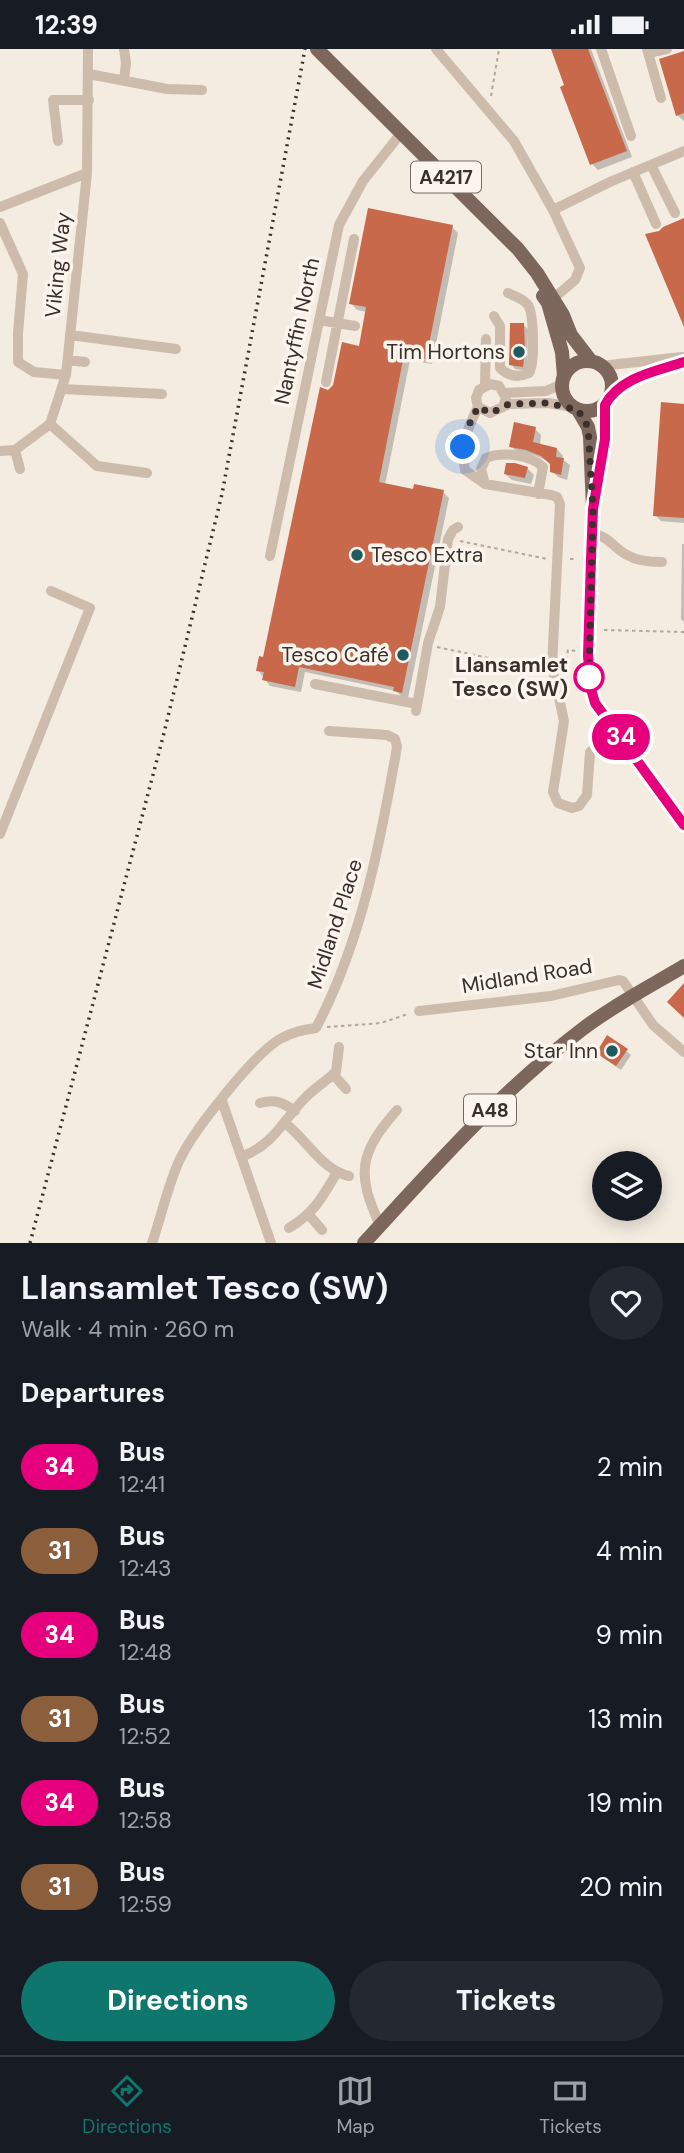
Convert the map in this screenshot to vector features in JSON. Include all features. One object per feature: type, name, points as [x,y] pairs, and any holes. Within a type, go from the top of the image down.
[{"type":"main road","name":"A4217","points":[[317,49],[490,221],[550,301],[571,335],[596,364]]},
{"type":"main road","name":"A4217","points":[[550,301],[562,352],[563,380]]},
{"type":"main road","points":[[593,509],[605,439],[607,402],[611,393],[610,377],[596,364],[572,366],[563,380],[564,397],[588,427],[590,437],[593,509],[588,656],[591,689],[595,703],[684,825]]},
{"type":"main road","points":[[575,408],[592,411],[607,402]]},
{"type":"main road","name":"A48","points":[[364,1243],[509,1091],[582,1029],[684,966]]},
{"type":"street","name":"Viking Way","points":[[50,424],[66,375],[88,173],[88,49]]},
{"type":"street","points":[[124,49],[124,80]]},
{"type":"street","points":[[436,49],[514,141],[553,210],[580,268],[575,280],[550,301]]},
{"type":"street","points":[[601,49],[631,136]]},
{"type":"street","points":[[661,99],[648,51],[667,49]]},
{"type":"street","points":[[89,74],[167,89],[202,90]]},
{"type":"street","points":[[58,141],[53,100],[89,100]]},
{"type":"street","name":"Nantyffin North","points":[[270,556],[339,225],[363,181],[402,132]]},
{"type":"street","points":[[553,210],[684,151]]},
{"type":"street","points":[[651,165],[674,213]]},
{"type":"street","points":[[634,172],[656,224]]},
{"type":"street","points":[[0,207],[88,173]]},
{"type":"street","points":[[0,223],[23,274],[18,362],[34,372],[66,375]]},
{"type":"street","points":[[326,382],[354,239]]},
{"type":"street","points":[[494,316],[500,326],[500,368],[510,375],[523,376],[529,373],[533,364],[532,316],[526,302],[509,293]]},
{"type":"street","points":[[319,320],[355,326]]},
{"type":"street","points":[[70,335],[176,349]]},
{"type":"street","points":[[486,339],[485,385],[477,394],[478,407],[469,425],[462,457],[465,470],[485,484],[557,497],[560,504],[552,666],[564,721],[553,792],[558,803],[572,808],[584,801],[587,795],[590,752],[618,731]]},
{"type":"street","points":[[596,364],[684,359]]},
{"type":"street","points":[[607,402],[625,384],[684,359]]},
{"type":"street","points":[[68,360],[85,362]]},
{"type":"street","points":[[485,385],[495,384],[505,393],[546,391],[563,380]]},
{"type":"street","points":[[62,389],[162,394]]},
{"type":"street","points":[[503,407],[505,393]]},
{"type":"street","points":[[478,407],[491,413],[509,404],[548,403],[575,408]]},
{"type":"street","points":[[0,451],[15,450],[50,424],[97,466],[147,473]]},
{"type":"street","points":[[15,450],[20,469]]},
{"type":"street","points":[[485,484],[481,469],[486,458],[496,454],[536,459],[543,467],[538,494]]},
{"type":"street","points":[[315,684],[416,708],[428,643],[440,607],[449,539],[453,530],[458,527]]},
{"type":"street","points":[[592,533],[606,536],[628,556],[642,561],[662,562]]},
{"type":"street","points":[[0,834],[90,608],[51,591]]},
{"type":"street","name":"Midland Place","points":[[316,1028],[354,943],[379,849],[397,747],[395,739],[387,736],[330,731]]},
{"type":"street","name":"Midland Road","points":[[419,1011],[551,996],[619,980],[624,981],[634,996]]},
{"type":"street","points":[[634,996],[653,1025],[684,1052]]},
{"type":"street","points":[[156,1242],[180,1159],[194,1134],[260,1054],[279,1039],[296,1031],[316,1028]]},
{"type":"street","points":[[241,1157],[263,1146],[305,1098],[333,1074],[339,1062],[339,1047]]},
{"type":"street","points":[[333,1074],[346,1089]]},
{"type":"street","points":[[222,1101],[271,1243]]},
{"type":"street","points":[[260,1103],[281,1101],[295,1111]]},
{"type":"street","points":[[380,1226],[366,1185],[364,1161],[378,1131],[397,1110]]},
{"type":"street","points":[[285,1123],[336,1174],[349,1177]]},
{"type":"street","points":[[289,1228],[309,1215],[336,1174]]},
{"type":"street","points":[[309,1215],[322,1230]]},
{"type":"path","points":[[484,107],[493,94],[499,49]]},
{"type":"path","points":[[449,539],[559,559]]},
{"type":"path","points":[[604,630],[684,632]]},
{"type":"path","points":[[428,643],[544,669],[566,664],[568,650],[578,652]]},
{"type":"path","points":[[316,1028],[381,1023],[419,1011]]},
{"type":"building","points":[[551,49],[588,49],[627,151],[590,165],[560,87],[564,85]]},
{"type":"building","points":[[684,51],[684,113],[676,116],[659,59]]},
{"type":"building","points":[[368,208],[453,225],[426,359],[404,355],[379,482],[413,489],[414,484],[444,490],[402,693],[393,691],[394,687],[299,667],[295,687],[262,680],[264,672],[256,671],[259,656],[263,657],[320,387],[328,390],[333,385],[342,342],[359,346],[366,307],[349,304]]},
{"type":"building","points":[[684,218],[684,327],[645,234],[659,231]]},
{"type":"building","points":[[510,323],[524,323],[523,367],[509,365]]},
{"type":"building","points":[[661,402],[684,404],[684,518],[653,516]]},
{"type":"building","points":[[514,422],[536,427],[533,442],[557,448],[556,457],[564,458],[561,475],[550,472],[550,464],[541,456],[509,447]]},
{"type":"building","points":[[506,463],[528,467],[525,478],[504,474]]},
{"type":"building","points":[[684,983],[684,1018],[667,1002]]},
{"type":"building","name":"Star Inn","points":[[607,1035],[628,1049],[616,1066],[596,1053]]},
{"type":"railway","points":[[30,1243],[164,733],[222,494],[305,49]]},
{"type":"bus line","name":"34","points":[[684,362],[640,376],[625,384],[605,405],[605,439],[593,509],[588,656],[595,703],[684,825]]},
{"type":"place","name":"Tim Hortons","points":[[519,352]]},
{"type":"place","name":"Tesco Extra","points":[[357,555]]},
{"type":"place","name":"Tesco Café","points":[[403,655]]},
{"type":"place","name":"Llansamlet Tesco (SW)","points":[[589,677]]},
{"type":"place","name":"Star Inn","points":[[612,1051]]},
{"type":"route","points":[[463,447],[469,425],[478,407],[495,413],[509,404],[548,403],[572,407],[584,417],[590,437],[593,509],[589,677]]}]
